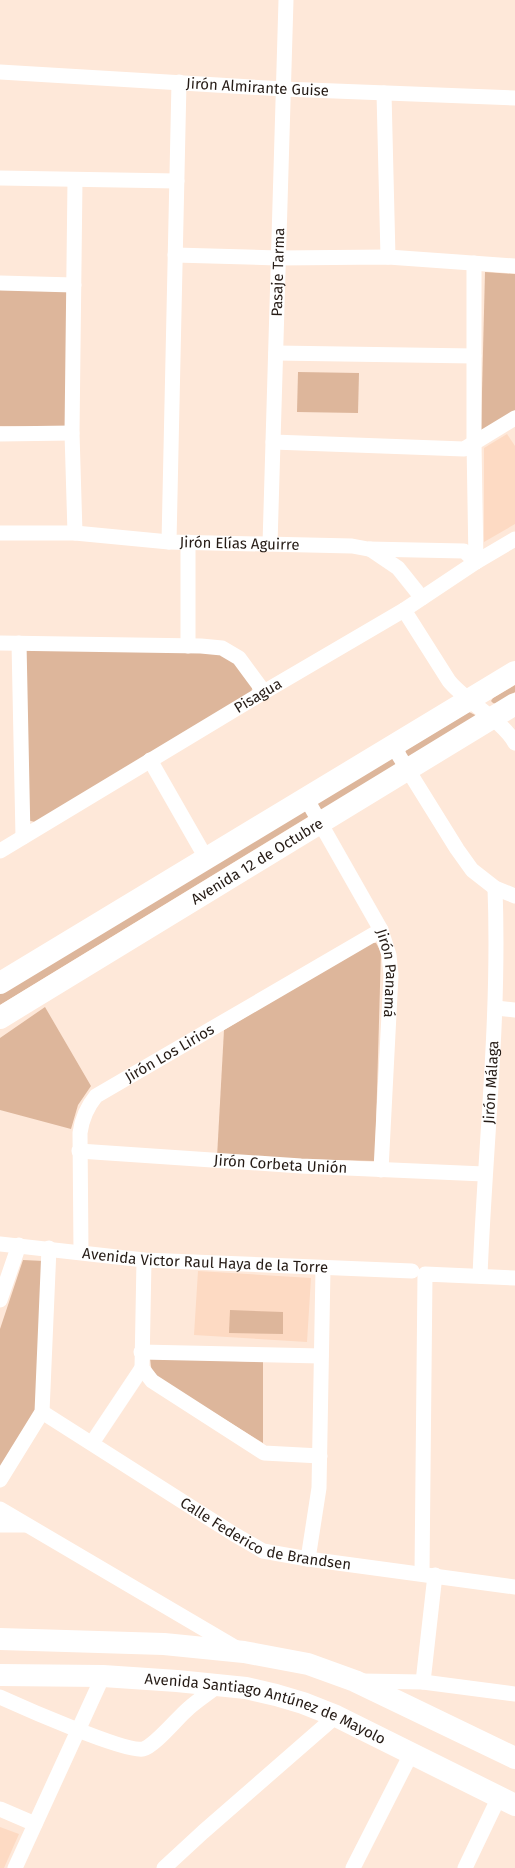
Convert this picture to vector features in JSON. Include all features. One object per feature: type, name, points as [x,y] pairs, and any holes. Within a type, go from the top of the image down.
[{"type":"main road","name":"Avenida 12 de Octubre","points":[[0,983],[515,672]]},
{"type":"main road","name":"Avenida 12 de Octubre","points":[[0,1018],[515,704]]},
{"type":"main road","points":[[0,1638],[164,1644],[244,1652],[308,1664],[355,1681],[515,1758]]},
{"type":"main road","name":"Avenida Santiago Antúnez de Mayolo","points":[[0,1675],[103,1676],[219,1685],[246,1688],[276,1695],[336,1716],[507,1801]]},
{"type":"street","name":"Pasaje Tarma","points":[[270,544],[286,0]]},
{"type":"street","name":"Jirón Almirante Guise","points":[[0,72],[283,89],[515,98]]},
{"type":"street","points":[[169,542],[179,82]]},
{"type":"street","points":[[384,93],[388,258]]},
{"type":"street","points":[[0,178],[177,181]]},
{"type":"street","points":[[75,180],[72,434],[75,533]]},
{"type":"street","points":[[175,255],[278,258],[388,258],[515,266]]},
{"type":"street","points":[[474,263],[476,562]]},
{"type":"street","points":[[0,283],[74,285]]},
{"type":"street","points":[[276,353],[474,356]]},
{"type":"street","points":[[273,442],[464,449],[515,418]]},
{"type":"street","points":[[0,434],[72,434]]},
{"type":"street","name":"Jirón Elías Aguirre","points":[[0,533],[75,533],[169,542],[352,546],[368,549],[464,551],[476,562]]},
{"type":"street","name":"Pisagua","points":[[0,851],[404,610],[476,562],[515,539]]},
{"type":"street","points":[[188,542],[188,646]]},
{"type":"street","points":[[368,549],[398,568],[422,598]]},
{"type":"street","points":[[404,610],[456,690],[491,718],[515,743]]},
{"type":"street","points":[[0,643],[222,648],[239,658],[264,692]]},
{"type":"street","points":[[19,643],[24,837]]},
{"type":"street","points":[[393,746],[472,870],[495,888],[515,896]]},
{"type":"street","points":[[150,760],[206,858]]},
{"type":"street","name":"Jirón Panamá","points":[[306,798],[381,930],[389,955],[391,975],[381,1170]]},
{"type":"street","name":"Jirón Málaga","points":[[480,1276],[484,1174],[496,1008],[497,940],[495,888]]},
{"type":"street","name":"Jirón Los Lirios","points":[[81,1252],[79,1151],[82,1120],[87,1107],[96,1096],[381,930]]},
{"type":"street","points":[[496,1008],[515,1010]]},
{"type":"street","name":"Jirón Corbeta Unión","points":[[79,1151],[300,1166],[484,1174]]},
{"type":"street","name":"Avenida Victor Raul Haya de la Torre","points":[[0,1244],[144,1260],[515,1278]]},
{"type":"street","points":[[0,1300],[18,1245]]},
{"type":"street","points":[[0,1480],[42,1412],[49,1248]]},
{"type":"street","points":[[92,1443],[142,1368],[144,1260]]},
{"type":"street","points":[[308,1559],[319,1488],[323,1269]]},
{"type":"street","points":[[419,1272],[428,1574],[423,1682]]},
{"type":"street","points":[[142,1352],[321,1356]]},
{"type":"street","points":[[142,1368],[152,1381],[264,1453],[320,1456]]},
{"type":"street","name":"Calle Federico de Brandsen","points":[[42,1412],[232,1534],[263,1551],[308,1559],[515,1587]]},
{"type":"street","points":[[0,1509],[244,1652]]},
{"type":"street","points":[[0,1525],[26,1525]]},
{"type":"street","points":[[15,1868],[103,1676]]},
{"type":"street","points":[[355,1681],[423,1682],[515,1694]]},
{"type":"street","points":[[0,1697],[79,1730],[133,1749],[144,1749],[156,1741],[187,1709],[219,1685]]},
{"type":"street","points":[[164,1868],[336,1716]]},
{"type":"street","points":[[353,1868],[411,1754]]},
{"type":"street","points":[[464,1868],[507,1801]]},
{"type":"street","points":[[0,1809],[35,1824]]},
{"type":"shaded area","points":[[485,272],[515,274],[515,410],[481,431]]},
{"type":"shaded area","points":[[0,290],[67,291],[68,427],[0,426]]},
{"type":"shaded area","points":[[298,372],[359,373],[358,413],[297,412]]},
{"type":"shaded area","points":[[507,434],[515,446],[515,524],[484,542],[484,448]]},
{"type":"shaded area","points":[[25,648],[220,653],[236,661],[253,683],[251,694],[35,822],[27,820]]},
{"type":"shaded area","points":[[515,685],[515,692],[496,704],[491,701],[493,698]]},
{"type":"shaded area","points":[[469,712],[475,715],[474,718],[408,757],[405,754],[406,750]]},
{"type":"shaded area","points":[[390,759],[395,759],[396,765],[324,810],[318,809],[318,803]]},
{"type":"shaded area","points":[[305,810],[308,812],[308,817],[0,1005],[0,993]]},
{"type":"shaded area","points":[[369,943],[376,943],[381,952],[375,1161],[217,1157],[224,1030]]},
{"type":"shaded area","points":[[45,1007],[91,1086],[78,1105],[71,1129],[0,1110],[0,1038]]},
{"type":"shaded area","points":[[23,1260],[44,1261],[36,1414],[0,1472],[0,1329]]},
{"type":"shaded area","points":[[198,1271],[311,1278],[307,1342],[194,1335]]},
{"type":"shaded area","points":[[230,1310],[283,1312],[283,1334],[229,1333]]},
{"type":"shaded area","points":[[150,1358],[263,1362],[263,1443],[152,1374]]},
{"type":"shaded area","points":[[0,1827],[19,1834],[4,1868],[0,1868]]}]
